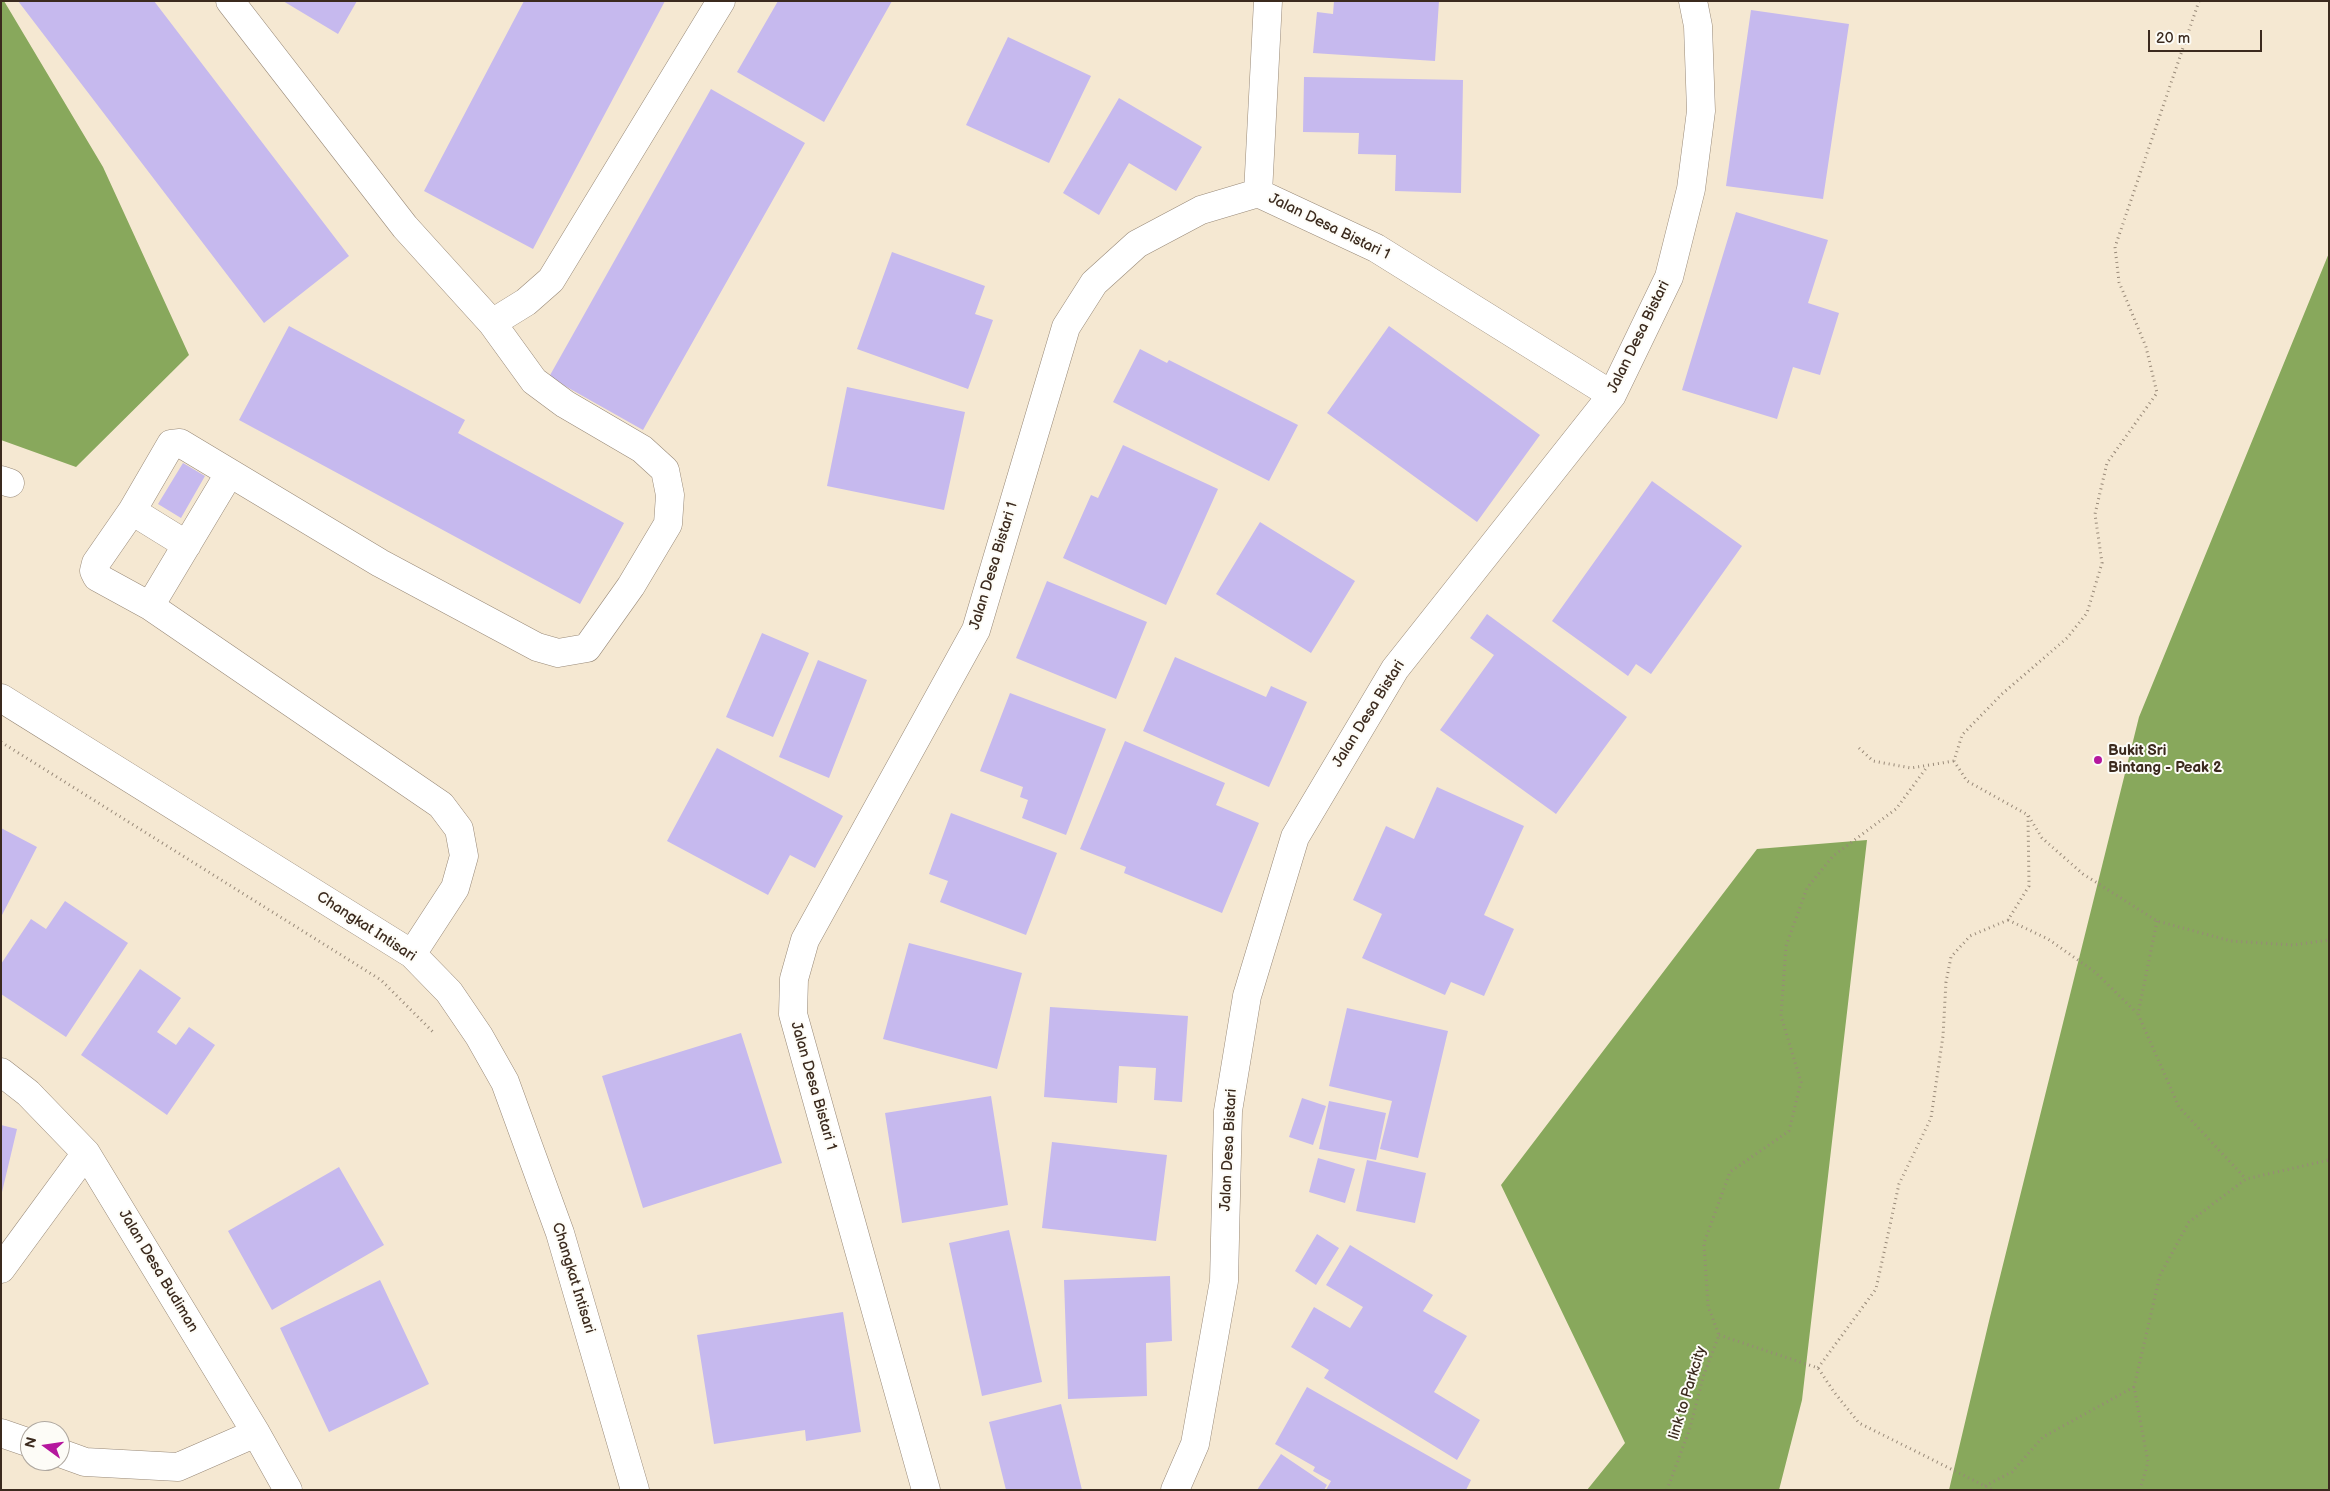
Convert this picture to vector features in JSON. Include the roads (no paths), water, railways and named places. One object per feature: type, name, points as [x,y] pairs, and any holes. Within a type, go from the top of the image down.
[{"type":"street","points":[[230,1],[405,227],[492,323],[534,381],[565,404],[642,449],[665,470],[670,494],[668,524],[631,586],[587,648],[558,653],[537,647],[380,563],[180,443],[171,444],[132,511],[96,563],[94,571],[97,577],[150,606],[441,805],[459,829],[464,856],[455,888],[412,954]]},
{"type":"street","points":[[492,323],[526,302],[551,280],[721,1]]},
{"type":"street","points":[[1258,193],[1268,1]]},
{"type":"street","name":"Jalan Desa Bistari","points":[[1175,1490],[1195,1444],[1224,1281],[1228,1111],[1247,996],[1295,837],[1395,669],[1612,395],[1669,277],[1692,189],[1701,111],[1698,26],[1693,1]]},
{"type":"street","name":"Jalan Desa Bistari 1","points":[[926,1490],[793,1014],[794,979],[805,940],[976,630],[1066,327],[1094,283],[1137,244],[1201,210],[1258,193],[1376,248],[1612,395]]},
{"type":"street","points":[[150,606],[229,474]]},
{"type":"street","points":[[132,511],[187,546]]},
{"type":"street","name":"Changkat Intisari","points":[[1,698],[412,954],[449,992],[479,1036],[505,1082],[560,1233],[636,1490]]},
{"type":"street","name":"Jalan Desa Budiman","points":[[1,1072],[28,1093],[86,1152],[256,1433],[288,1490]]},
{"type":"street","points":[[1,1269],[86,1152]]},
{"type":"street","points":[[1,1433],[20,1440]]},
{"type":"street","points":[[70,1457],[85,1462],[178,1467],[256,1433]]},
{"type":"place","name":"Bukit Sri Bintang - Peak 2","points":[[2098,760]]}]
